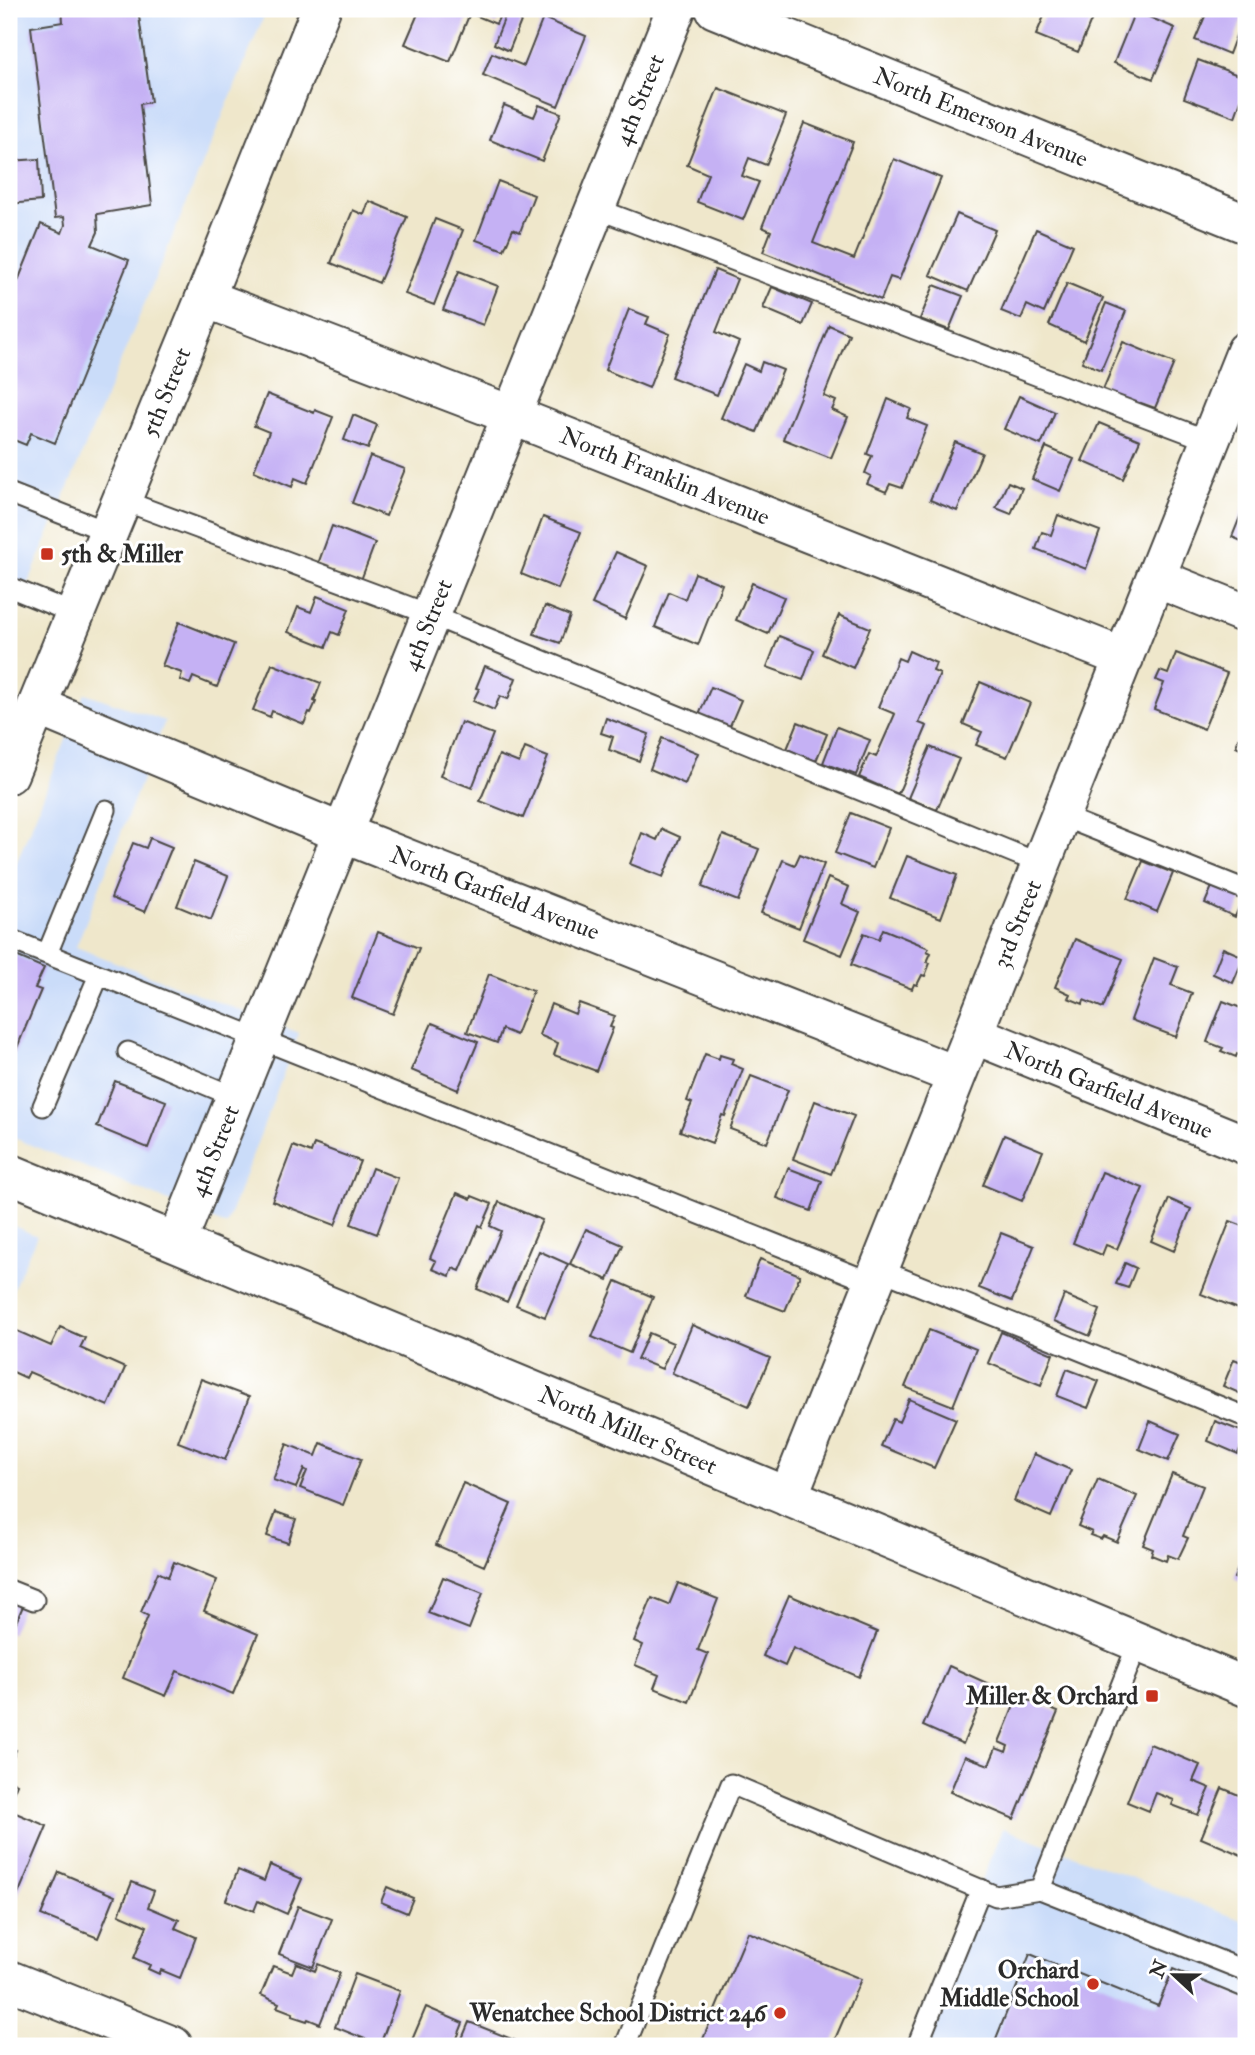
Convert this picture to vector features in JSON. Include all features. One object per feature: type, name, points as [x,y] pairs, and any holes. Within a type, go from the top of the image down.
[{"type":"street","name":"5th Street","points":[[9,774],[321,9]]},
{"type":"street","name":"4th Street","points":[[177,1242],[676,9]]},
{"type":"street","name":"North Emerson Avenue","points":[[715,9],[1246,224]]},
{"type":"street","name":"North Franklin Avenue","points":[[205,298],[511,415],[1124,658]]},
{"type":"street","name":"3rd Street","points":[[788,1497],[1246,351]]},
{"type":"street","points":[[1156,578],[1246,614]]},
{"type":"street","name":"North Garfield Avenue","points":[[37,706],[342,834],[955,1074]]},
{"type":"street","name":"North Garfield Avenue","points":[[973,1034],[1246,1145]]},
{"type":"street","name":"North Miller Street","points":[[9,1173],[1246,1687]]},
{"type":"street","points":[[9,1979],[173,2046]]},
{"type":"lane","points":[[595,208],[1210,441]]},
{"type":"lane","points":[[9,493],[115,516],[431,615],[1041,864]]},
{"type":"lane","points":[[9,587],[75,614]]},
{"type":"lane","points":[[47,954],[106,810]]},
{"type":"lane","points":[[1061,816],[1246,890]]},
{"type":"lane","points":[[9,939],[259,1039],[1246,1417]]},
{"type":"lane","points":[[43,1106],[99,975]]},
{"type":"lane","points":[[128,1052],[235,1097]]},
{"type":"lane","points":[[9,1590],[34,1600]]},
{"type":"lane","points":[[1040,1889],[1138,1643]]},
{"type":"lane","points":[[625,2046],[731,1784],[996,1896],[1040,1889],[1246,1971]]},
{"type":"lane","points":[[917,2046],[981,1889]]},
{"type":"shaded area","points":[[9,9],[267,9],[9,630]]},
{"type":"shaded area","points":[[85,693],[165,721],[76,947],[299,1033],[226,1225],[9,1136],[9,881]]},
{"type":"shaded area","points":[[9,1224],[37,1236],[9,1298]]},
{"type":"shaded area","name":"Orchard Middle School","points":[[1003,1828],[1246,1922],[1246,2046],[915,2046]]},
{"type":"building","points":[[62,9],[138,9],[151,102],[140,104],[152,205],[97,214],[98,232],[92,245],[129,260],[55,443],[31,433],[26,445],[9,438],[9,303],[41,224],[62,233],[65,225],[64,217],[55,218],[31,27],[63,22]]},
{"type":"building","points":[[420,9],[503,9],[496,24],[470,13],[450,62],[405,44]]},
{"type":"building","points":[[508,9],[526,9],[509,51],[494,44]]},
{"type":"building","points":[[1047,9],[1096,9],[1078,52],[1036,35]]},
{"type":"building","points":[[1208,9],[1246,9],[1229,54],[1195,40]]},
{"type":"building","points":[[1135,11],[1175,28],[1153,79],[1114,63]]},
{"type":"building","points":[[543,18],[586,36],[558,106],[483,75],[492,53],[524,66]]},
{"type":"building","points":[[1198,60],[1246,78],[1246,86],[1235,117],[1184,98]]},
{"type":"building","points":[[718,88],[786,115],[766,165],[749,158],[742,176],[759,182],[743,220],[697,202],[708,174],[687,165]]},
{"type":"building","points":[[504,105],[534,117],[539,105],[561,113],[542,161],[490,140]]},
{"type":"building","points":[[804,123],[853,142],[813,243],[854,259],[894,159],[941,178],[899,280],[890,277],[881,300],[763,252],[771,231],[762,227]]},
{"type":"building","points":[[39,159],[41,201],[9,204],[9,161]]},
{"type":"building","points":[[498,181],[534,195],[520,232],[513,229],[504,250],[476,240]]},
{"type":"building","points":[[369,201],[407,217],[379,283],[331,263],[353,210],[364,215]]},
{"type":"building","points":[[957,214],[995,230],[968,291],[930,275]]},
{"type":"building","points":[[435,219],[463,230],[434,305],[405,294]]},
{"type":"building","points":[[1036,229],[1073,245],[1044,313],[1027,305],[1021,319],[1001,311]]},
{"type":"building","points":[[715,270],[737,279],[716,332],[739,342],[717,395],[671,377]]},
{"type":"building","points":[[459,271],[498,286],[483,325],[443,310]]},
{"type":"building","points":[[1067,283],[1103,298],[1084,341],[1049,325]]},
{"type":"building","points":[[934,285],[963,296],[949,330],[920,319]]},
{"type":"building","points":[[772,287],[812,304],[803,325],[763,308]]},
{"type":"building","points":[[1106,303],[1126,311],[1101,370],[1082,362]]},
{"type":"building","points":[[629,309],[649,317],[646,324],[670,334],[649,388],[605,370]]},
{"type":"building","points":[[829,325],[849,334],[824,396],[836,401],[832,410],[848,417],[831,458],[783,439]]},
{"type":"building","points":[[1123,342],[1174,363],[1155,408],[1141,403],[1139,407],[1102,392]]},
{"type":"building","points":[[762,362],[783,370],[757,432],[721,418],[744,364],[759,371]]},
{"type":"building","points":[[267,394],[314,413],[315,410],[333,417],[307,483],[295,478],[292,487],[254,471],[269,432],[254,426]]},
{"type":"building","points":[[1019,396],[1055,412],[1041,445],[1004,429]]},
{"type":"building","points":[[888,399],[911,409],[907,418],[927,426],[902,488],[890,484],[886,492],[867,484],[871,476],[865,473],[872,456],[867,454]]},
{"type":"building","points":[[353,415],[377,425],[368,449],[344,440]]},
{"type":"building","points":[[1099,423],[1140,440],[1123,479],[1082,461]]},
{"type":"building","points":[[955,442],[982,453],[957,511],[930,500]]},
{"type":"building","points":[[1046,447],[1074,459],[1060,491],[1032,479]]},
{"type":"building","points":[[370,456],[405,469],[386,516],[352,503]]},
{"type":"building","points":[[1008,482],[1022,488],[1011,514],[996,508]]},
{"type":"building","points":[[1246,502],[1246,543],[1232,537]]},
{"type":"building","points":[[1058,515],[1100,531],[1086,569],[1036,549],[1042,532],[1051,535]]},
{"type":"building","points":[[543,517],[581,532],[558,589],[521,574]]},
{"type":"building","points":[[332,526],[375,543],[361,580],[318,564]]},
{"type":"building","points":[[616,552],[648,566],[625,619],[592,604]]},
{"type":"building","points":[[695,573],[722,584],[698,645],[655,627],[669,592],[685,599]]},
{"type":"building","points":[[752,583],[784,597],[768,634],[736,620]]},
{"type":"building","points":[[317,596],[349,609],[339,635],[332,632],[326,647],[288,632],[298,607],[311,612]]},
{"type":"building","points":[[545,606],[570,616],[560,643],[534,634]]},
{"type":"building","points":[[839,615],[870,628],[853,668],[822,654]]},
{"type":"building","points":[[179,622],[234,644],[217,687],[193,677],[190,684],[180,680],[182,673],[162,666]]},
{"type":"building","points":[[779,636],[814,650],[803,680],[767,667]]},
{"type":"building","points":[[909,651],[936,663],[933,671],[940,674],[919,723],[927,726],[898,794],[859,777],[869,754],[876,757],[895,714],[878,707],[898,658],[905,661]]},
{"type":"building","points":[[1176,653],[1227,673],[1204,729],[1154,709],[1164,683],[1156,680],[1160,671],[1168,674]]},
{"type":"building","points":[[272,664],[321,683],[314,701],[316,702],[304,724],[272,711],[270,717],[253,710]]},
{"type":"building","points":[[485,666],[516,678],[508,699],[500,696],[494,710],[473,701]]},
{"type":"building","points":[[980,682],[1030,703],[1007,757],[976,745],[982,732],[963,724]]},
{"type":"building","points":[[711,687],[741,700],[729,728],[699,715]]},
{"type":"building","points":[[606,718],[649,734],[639,761],[609,750],[613,737],[601,733]]},
{"type":"building","points":[[1246,719],[1246,751],[1236,746]]},
{"type":"building","points":[[461,722],[493,734],[472,788],[440,776]]},
{"type":"building","points":[[798,722],[827,734],[816,761],[787,749]]},
{"type":"building","points":[[837,727],[870,740],[856,775],[823,763]]},
{"type":"building","points":[[662,738],[698,753],[685,784],[650,769]]},
{"type":"building","points":[[930,747],[959,759],[937,810],[908,798]]},
{"type":"building","points":[[525,748],[548,757],[523,818],[480,801],[499,755],[519,763]]},
{"type":"building","points":[[851,813],[889,828],[873,868],[835,853]]},
{"type":"building","points":[[662,829],[680,837],[663,877],[630,864],[642,833],[657,840]]},
{"type":"building","points":[[723,835],[759,849],[738,901],[702,887]]},
{"type":"building","points":[[150,838],[172,847],[145,912],[111,898],[133,843],[146,848]]},
{"type":"building","points":[[800,854],[824,864],[799,928],[761,913],[783,860],[795,865]]},
{"type":"building","points":[[907,856],[957,875],[941,918],[890,898]]},
{"type":"building","points":[[1143,861],[1173,873],[1157,912],[1127,899]]},
{"type":"building","points":[[194,862],[228,876],[211,920],[177,906]]},
{"type":"building","points":[[828,878],[849,887],[842,904],[860,912],[842,955],[803,939]]},
{"type":"building","points":[[1214,882],[1244,895],[1235,917],[1205,903]]},
{"type":"building","points":[[883,929],[929,948],[927,951],[931,953],[927,962],[930,963],[925,976],[922,975],[912,989],[851,965],[864,933],[879,939]]},
{"type":"building","points":[[378,932],[419,948],[393,1014],[352,998]]},
{"type":"building","points":[[1075,939],[1123,959],[1103,1008],[1084,1000],[1083,1004],[1068,998],[1070,994],[1055,987]]},
{"type":"building","points":[[1223,948],[1244,957],[1233,983],[1213,974]]},
{"type":"building","points":[[9,953],[44,968],[35,988],[41,990],[9,1067]]},
{"type":"building","points":[[1154,958],[1178,967],[1171,985],[1192,993],[1176,1037],[1131,1020]]},
{"type":"building","points":[[489,974],[533,991],[516,1035],[502,1029],[497,1043],[467,1032]]},
{"type":"building","points":[[1223,1001],[1246,1010],[1246,1058],[1221,1051],[1223,1048],[1207,1042]]},
{"type":"building","points":[[579,1003],[615,1016],[596,1071],[554,1055],[558,1043],[539,1035],[551,1004],[575,1014]]},
{"type":"building","points":[[432,1023],[478,1042],[458,1090],[411,1070]]},
{"type":"building","points":[[705,1054],[719,1059],[720,1055],[733,1059],[731,1064],[743,1069],[712,1143],[680,1131],[692,1103],[687,1101]]},
{"type":"building","points":[[751,1076],[788,1090],[767,1143],[730,1129]]},
{"type":"building","points":[[115,1081],[166,1101],[148,1148],[97,1127]]},
{"type":"building","points":[[815,1101],[854,1116],[831,1174],[793,1159]]},
{"type":"building","points":[[1004,1135],[1043,1151],[1022,1201],[983,1185]]},
{"type":"building","points":[[314,1144],[360,1161],[335,1225],[272,1201],[293,1146],[311,1153]]},
{"type":"building","points":[[372,1168],[398,1178],[377,1234],[351,1224]]},
{"type":"building","points":[[788,1168],[822,1181],[811,1211],[777,1198]]},
{"type":"building","points":[[1102,1172],[1143,1188],[1117,1249],[1106,1245],[1102,1255],[1073,1243]]},
{"type":"building","points":[[457,1193],[492,1204],[482,1227],[479,1225],[460,1271],[453,1268],[450,1276],[432,1269],[436,1261],[430,1258]]},
{"type":"building","points":[[1169,1199],[1191,1209],[1174,1251],[1151,1241]]},
{"type":"building","points":[[499,1202],[542,1220],[507,1302],[477,1289],[501,1231],[490,1226]]},
{"type":"building","points":[[1230,1221],[1246,1227],[1246,1312],[1201,1294]]},
{"type":"building","points":[[586,1229],[623,1245],[608,1280],[570,1264]]},
{"type":"building","points":[[1001,1233],[1034,1246],[1012,1301],[979,1288]]},
{"type":"building","points":[[539,1251],[568,1264],[545,1317],[516,1305]]},
{"type":"building","points":[[760,1259],[800,1275],[785,1311],[746,1296]]},
{"type":"building","points":[[1125,1263],[1136,1268],[1128,1288],[1116,1284]]},
{"type":"building","points":[[616,1281],[653,1297],[630,1353],[592,1337]]},
{"type":"building","points":[[1064,1295],[1100,1310],[1090,1336],[1054,1321]]},
{"type":"building","points":[[692,1325],[770,1358],[749,1406],[672,1373]]},
{"type":"building","points":[[60,1327],[85,1338],[80,1348],[125,1368],[108,1406],[29,1372],[26,1378],[9,1370],[9,1343],[15,1330],[51,1346]]},
{"type":"building","points":[[929,1330],[976,1349],[953,1406],[905,1387]]},
{"type":"building","points":[[1001,1332],[1053,1354],[1041,1385],[988,1363]]},
{"type":"building","points":[[649,1333],[673,1343],[662,1369],[637,1359]]},
{"type":"building","points":[[1234,1359],[1246,1364],[1246,1396],[1223,1386]]},
{"type":"building","points":[[1067,1369],[1099,1381],[1088,1408],[1057,1396]]},
{"type":"building","points":[[201,1379],[249,1397],[225,1460],[178,1442]]},
{"type":"building","points":[[909,1399],[956,1419],[934,1468],[881,1446],[893,1419],[899,1422]]},
{"type":"building","points":[[1150,1421],[1180,1434],[1168,1461],[1139,1449]]},
{"type":"building","points":[[1215,1421],[1246,1433],[1238,1454],[1208,1441]]},
{"type":"building","points":[[321,1443],[361,1459],[343,1505],[300,1488],[307,1471],[304,1469],[296,1488],[273,1480],[287,1444],[316,1456]]},
{"type":"building","points":[[1034,1454],[1071,1470],[1051,1517],[1014,1501]]},
{"type":"building","points":[[1172,1474],[1203,1486],[1183,1536],[1188,1538],[1178,1559],[1168,1555],[1166,1561],[1151,1555],[1153,1549],[1143,1545]]},
{"type":"building","points":[[1098,1479],[1137,1496],[1117,1542],[1103,1536],[1101,1539],[1090,1535],[1092,1532],[1078,1526]]},
{"type":"building","points":[[463,1483],[511,1504],[484,1566],[436,1545]]},
{"type":"building","points":[[276,1512],[296,1519],[288,1543],[267,1536]]},
{"type":"building","points":[[1246,1548],[1246,1583],[1234,1578]]},
{"type":"building","points":[[174,1562],[217,1580],[204,1611],[258,1634],[233,1694],[177,1671],[166,1696],[123,1678],[148,1616],[141,1612],[158,1572],[168,1577]]},
{"type":"building","points":[[443,1577],[483,1593],[469,1629],[428,1613]]},
{"type":"building","points":[[678,1583],[718,1599],[698,1650],[708,1654],[689,1702],[654,1688],[659,1675],[635,1665],[643,1645],[634,1641],[652,1598],[669,1605]]},
{"type":"building","points":[[789,1595],[877,1632],[859,1677],[793,1648],[785,1666],[763,1656]]},
{"type":"building","points":[[9,1600],[23,1606],[11,1634],[9,1633]]},
{"type":"building","points":[[949,1666],[989,1684],[963,1744],[923,1726]]},
{"type":"building","points":[[1018,1696],[1058,1712],[1014,1819],[950,1792],[965,1756],[989,1765],[996,1748],[1006,1752],[1008,1746],[999,1742]]},
{"type":"building","points":[[1150,1744],[1200,1765],[1193,1781],[1210,1788],[1198,1815],[1172,1805],[1174,1800],[1156,1793],[1149,1811],[1127,1802]]},
{"type":"building","points":[[9,1747],[16,1750],[9,1768]]},
{"type":"building","points":[[9,1780],[17,1784],[9,1803]]},
{"type":"building","points":[[1222,1788],[1246,1798],[1246,1857],[1201,1838]]},
{"type":"building","points":[[11,1811],[47,1826],[14,1904],[9,1902]]},
{"type":"building","points":[[270,1865],[302,1879],[287,1914],[258,1901],[254,1911],[226,1900],[238,1870],[264,1881]]},
{"type":"building","points":[[59,1872],[115,1896],[98,1938],[41,1915]]},
{"type":"building","points":[[132,1882],[154,1891],[148,1907],[179,1920],[175,1928],[196,1937],[180,1978],[161,1970],[159,1974],[148,1969],[150,1965],[134,1958],[147,1926],[119,1914]]},
{"type":"building","points":[[387,1887],[413,1898],[407,1913],[381,1902]]},
{"type":"building","points":[[298,1906],[332,1919],[313,1967],[279,1954]]},
{"type":"building","name":"Wenatchee School District 246","points":[[748,1932],[861,1979],[832,2046],[700,2046]]},
{"type":"building","points":[[1030,1954],[1158,2006],[1173,1969],[1246,1999],[1246,2046],[993,2046]]},
{"type":"building","points":[[296,1963],[315,1971],[318,1964],[340,1973],[320,2024],[292,2016],[293,2013],[277,2007],[279,2003],[261,1995],[273,1966],[292,1973]]},
{"type":"building","points":[[355,1974],[400,1991],[380,2045],[335,2027]]},
{"type":"building","points":[[426,2007],[463,2023],[454,2046],[426,2046],[412,2040]]},
{"type":"building","points":[[469,2022],[529,2046],[459,2046]]},
{"type":"place","name":"5th & Miller","points":[[47,554]]},
{"type":"place","name":"Miller & Orchard","points":[[1152,1696]]},
{"type":"place","name":"Orchard Middle School","points":[[1093,1984]]},
{"type":"place","name":"Wenatchee School District 246","points":[[780,2013]]}]
